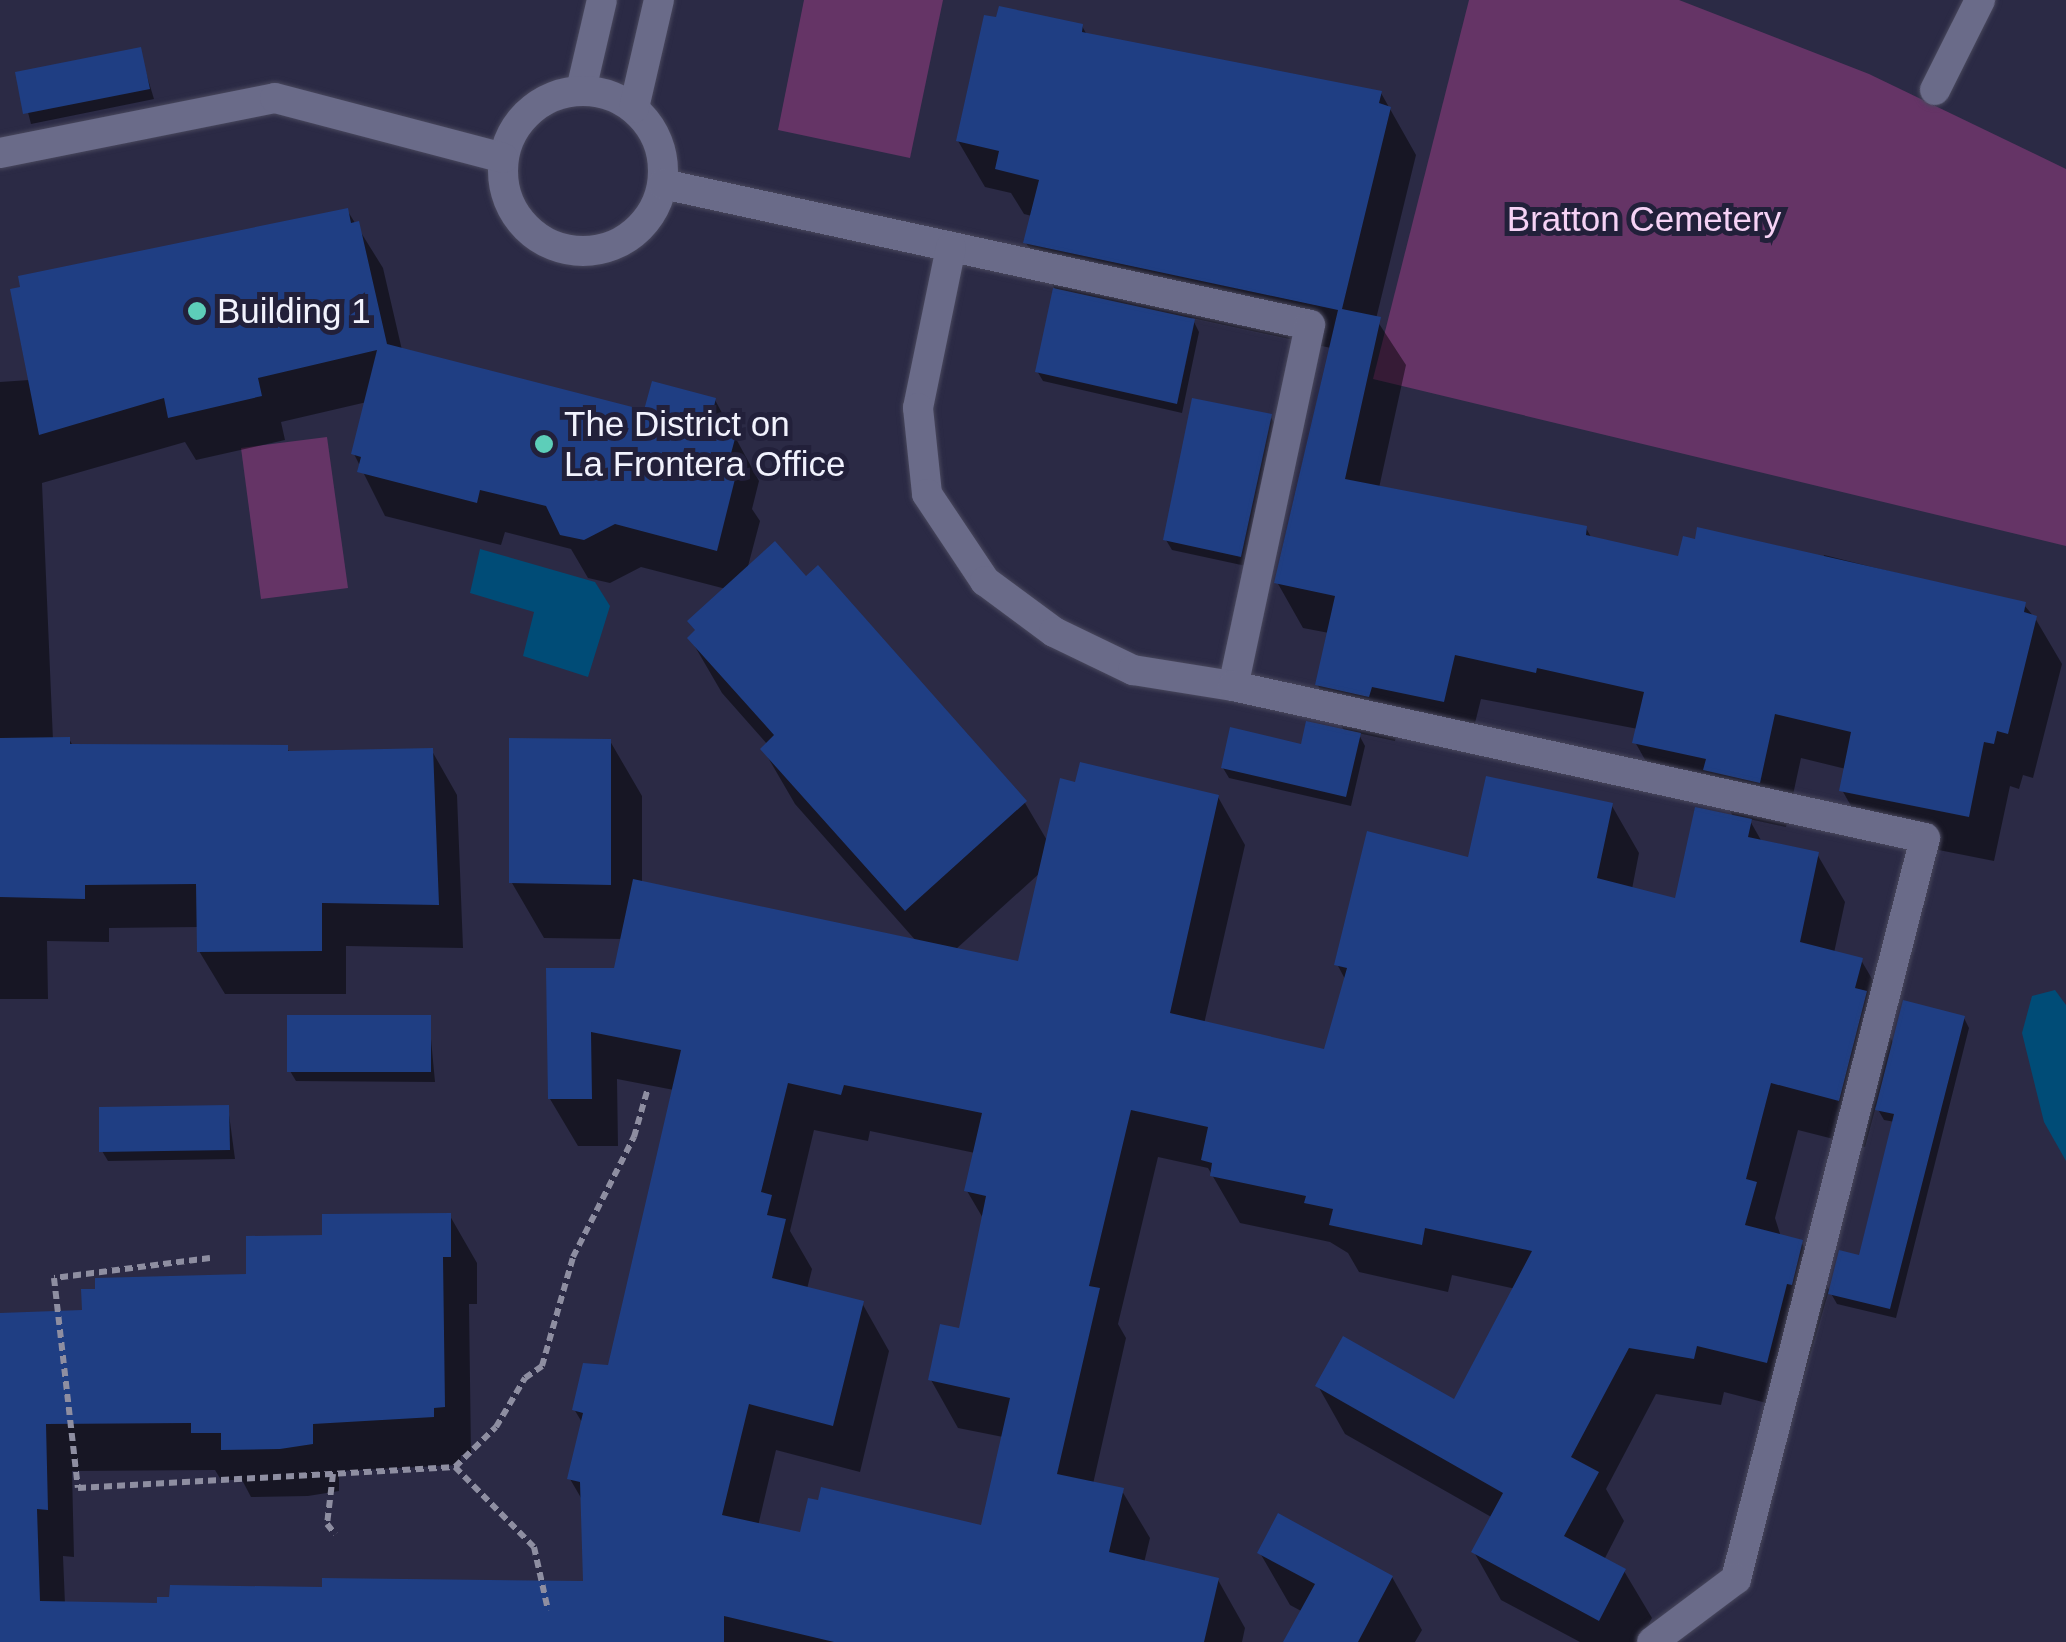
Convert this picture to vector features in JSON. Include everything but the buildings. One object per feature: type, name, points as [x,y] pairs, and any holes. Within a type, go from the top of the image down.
[{"type":"lane","points":[[582,90],[602,0]]},
{"type":"lane","points":[[634,108],[659,0]]},
{"type":"lane","points":[[1935,90],[1980,0]]},
{"type":"lane","points":[[582,90],[634,108],[658,142],[663,184],[636,232],[584,252],[532,233],[514,212],[502,158],[530,109],[582,90]]},
{"type":"lane","points":[[0,153],[275,98],[502,158]]},
{"type":"lane","points":[[663,184],[1310,324],[1233,686]]},
{"type":"lane","points":[[950,247],[918,408],[927,494],[985,581],[1054,632],[1133,670],[1233,686],[1925,838],[1736,1579],[1652,1642]]},
{"type":"path","points":[[210,1258],[54,1278],[78,1488],[455,1467],[496,1427],[525,1378],[542,1366],[573,1258],[634,1137],[648,1088]]},
{"type":"path","points":[[455,1467],[534,1547],[548,1610]]},
{"type":"path","points":[[333,1474],[327,1524],[335,1534]]},
{"type":"green space","points":[[804,0],[943,0],[910,158],[778,130]]},
{"type":"green space","name":"Bratton Cemetery","points":[[1469,0],[1679,0],[1869,74],[2066,169],[2066,546],[1373,379]]},
{"type":"green space","points":[[327,437],[348,588],[261,599],[241,448]]},
{"type":"water","points":[[480,549],[595,582],[610,606],[588,677],[523,656],[534,612],[470,593]]},
{"type":"water","points":[[2055,990],[2066,1005],[2066,1161],[2044,1122],[2022,1033],[2032,996]]},
{"type":"place","name":"Building 1","points":[[197,311]]},
{"type":"place","name":"The District on La Frontera Office","points":[[544,444]]}]
